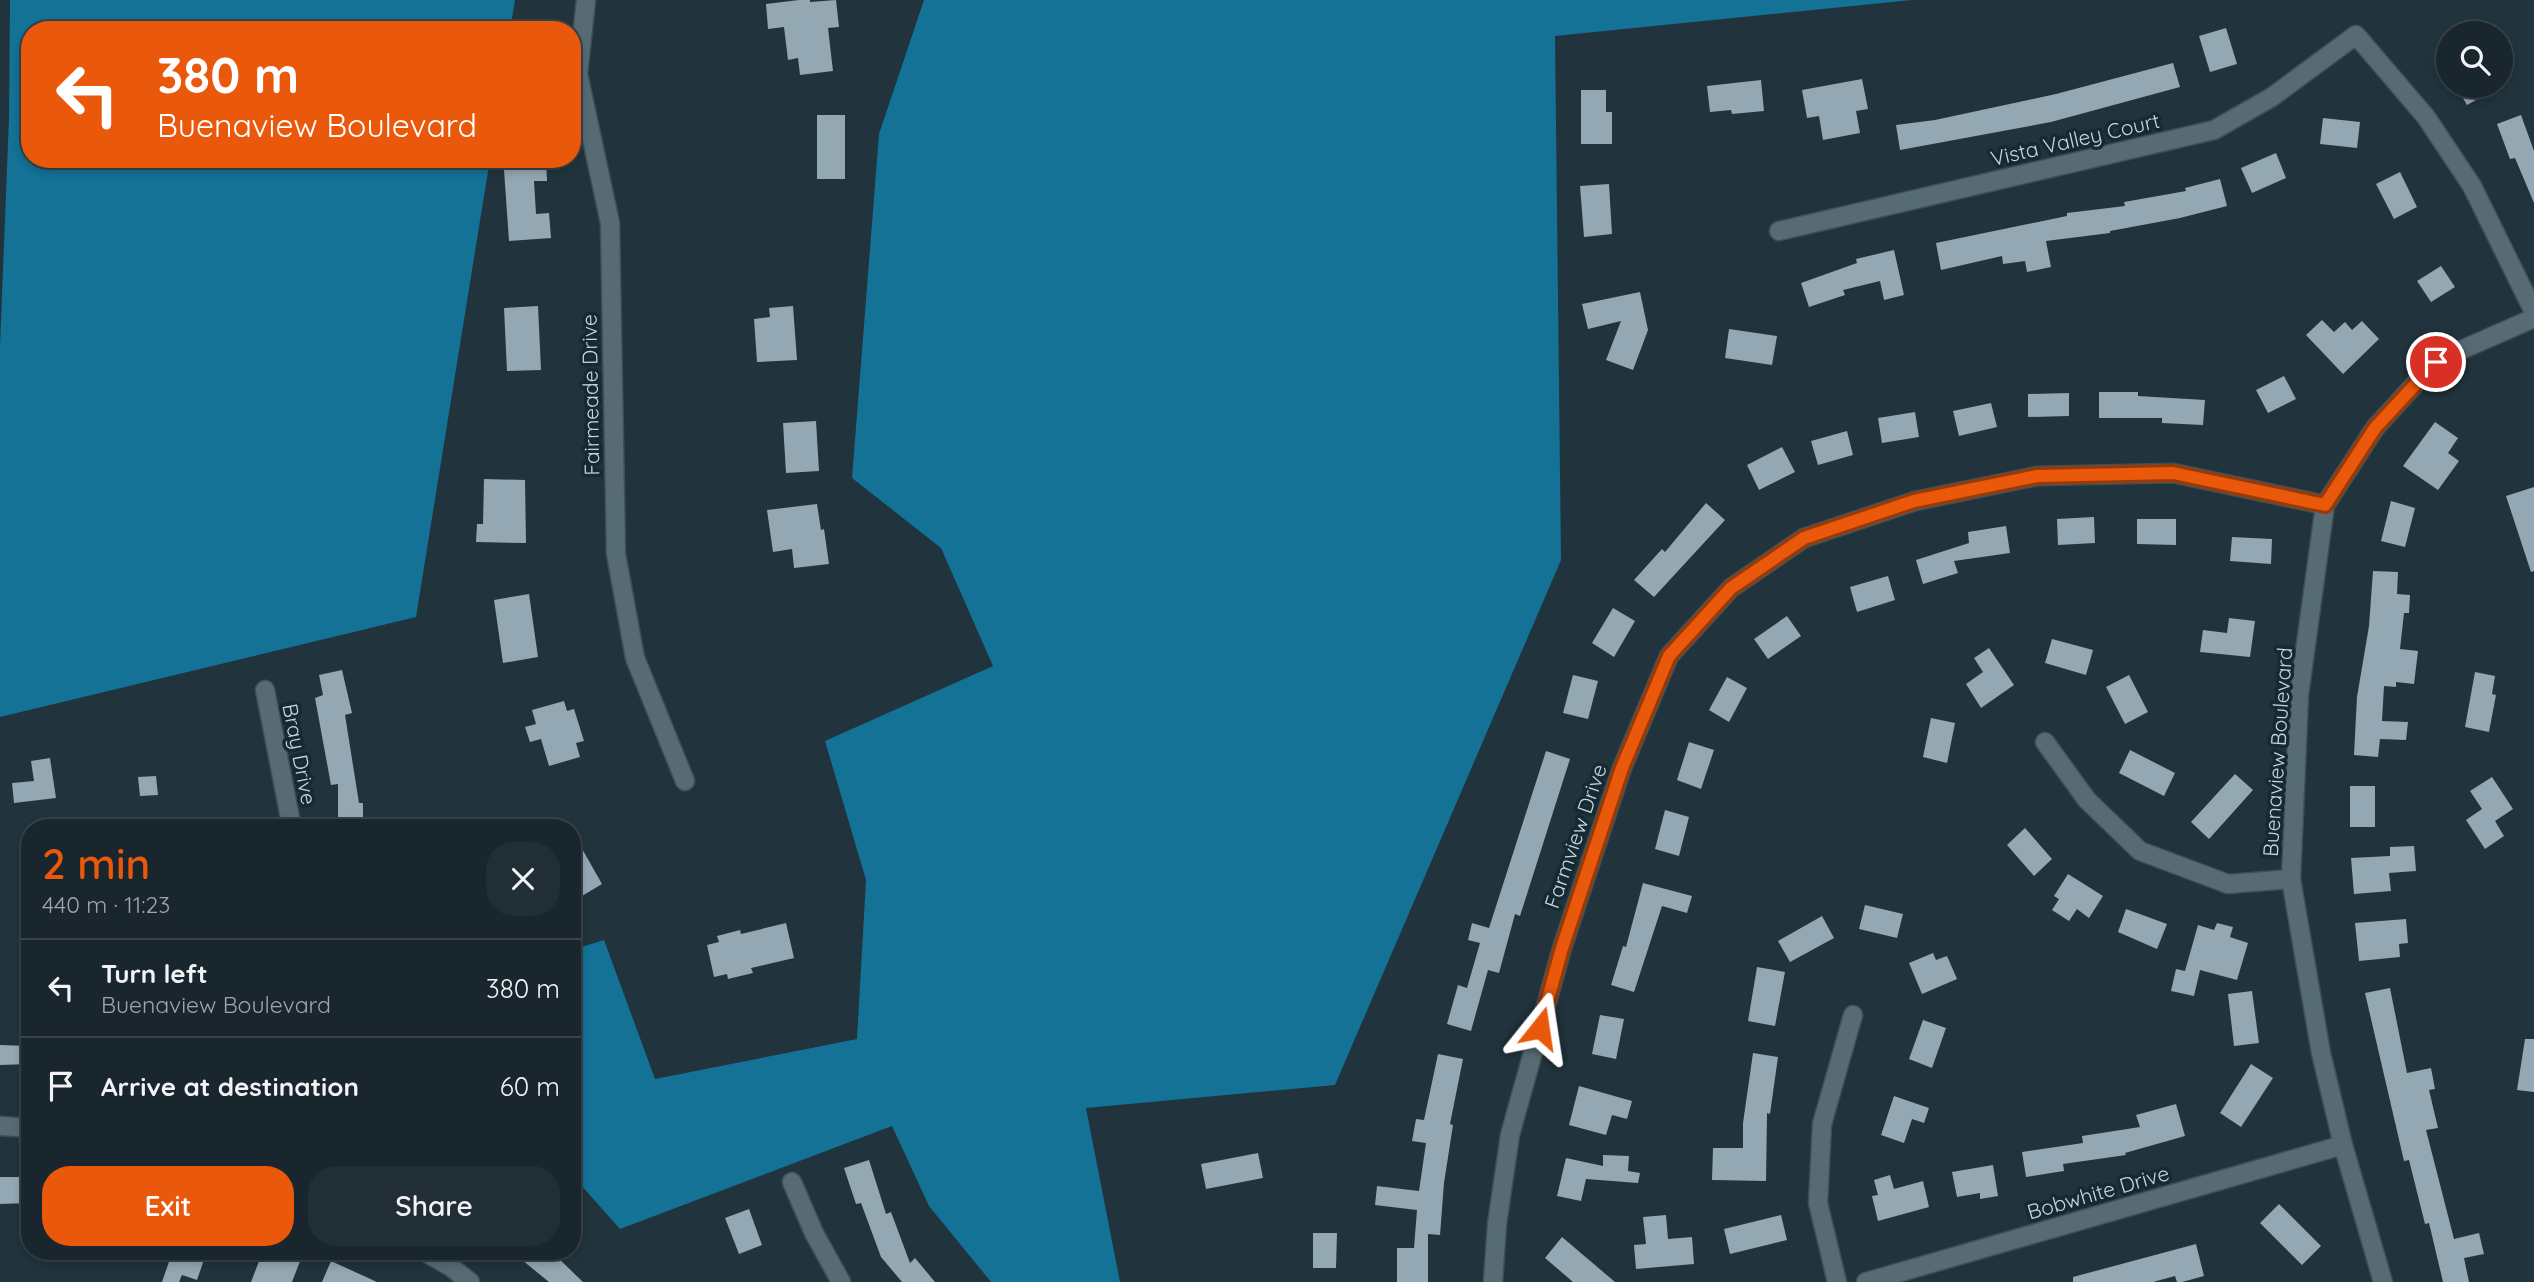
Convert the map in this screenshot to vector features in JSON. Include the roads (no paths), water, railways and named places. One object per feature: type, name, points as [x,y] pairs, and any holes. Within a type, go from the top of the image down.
[{"type":"street","name":"Fairmeade Drive","points":[[581,46],[586,0]]},
{"type":"street","name":"Vista Valley Court","points":[[1779,231],[2214,130],[2272,97],[2357,35],[2426,117],[2472,186],[2534,312]]},
{"type":"street","name":"Fairmeade Drive","points":[[581,88],[610,223],[616,554],[635,658],[685,781]]},
{"type":"street","name":"Buenaview Boulevard","points":[[2383,1282],[2343,1146],[2320,1053],[2291,879],[2299,695],[2325,505],[2375,428],[2436,362],[2534,318]]},
{"type":"street","name":"Farmview Drive","points":[[1493,1282],[1497,1224],[1510,1135],[1562,948],[1622,768],[1669,656],[1731,588],[1804,538],[1914,501],[2037,476],[2173,473],[2325,505]]},
{"type":"street","name":"Bray Drive","points":[[264,690],[290,819]]},
{"type":"street","points":[[2045,742],[2087,800],[2140,851],[2228,884],[2291,879]]},
{"type":"street","points":[[1837,1282],[1818,1203],[1822,1124],[1853,1015]]},
{"type":"street","points":[[0,1126],[21,1127]]},
{"type":"street","name":"Bobwhite Drive","points":[[1866,1282],[2343,1146]]},
{"type":"street","points":[[792,1182],[814,1233],[841,1282]]},
{"type":"street","points":[[439,1260],[470,1282]]}]
